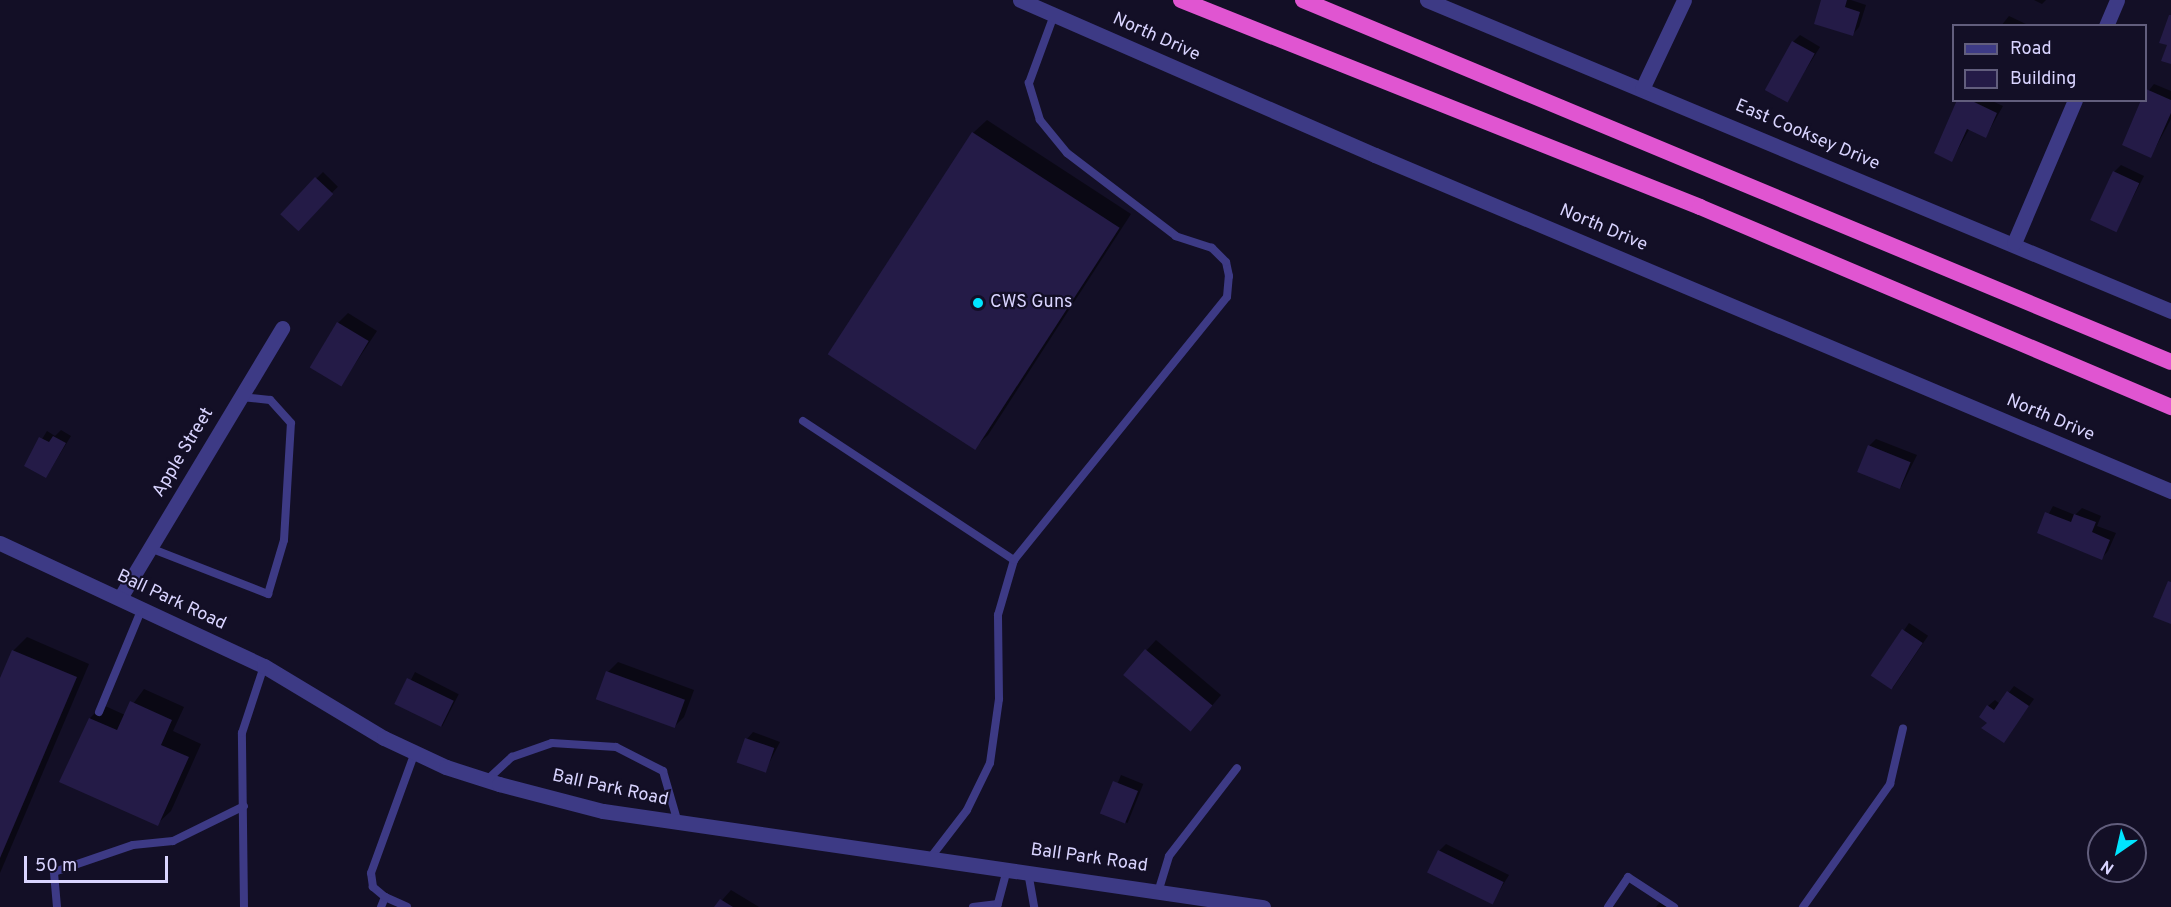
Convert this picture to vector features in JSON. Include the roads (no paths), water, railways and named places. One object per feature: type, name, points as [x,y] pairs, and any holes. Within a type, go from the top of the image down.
[{"type":"highway","points":[[1181,0],[1700,207],[2171,406]]},
{"type":"highway","points":[[1304,0],[2171,362]]},
{"type":"street","name":"North Drive","points":[[1020,0],[1375,155],[2171,491]]},
{"type":"street","points":[[1642,89],[1684,0]]},
{"type":"street","points":[[2107,24],[2117,0]]},
{"type":"street","name":"East Cooksey Drive","points":[[1436,2],[2014,243],[2171,311]]},
{"type":"street","points":[[2014,243],[2074,102]]},
{"type":"street","name":"Apple Street","points":[[120,598],[282,328]]},
{"type":"street","name":"Ball Park Road","points":[[0,543],[264,666],[415,752],[487,780],[603,810],[678,823],[1028,870],[1263,907]]},
{"type":"lane","points":[[932,857],[967,810],[990,763],[999,699],[998,615],[1014,560],[1227,297],[1229,276],[1226,262],[1212,248],[1176,236],[1067,153],[1040,120],[1029,83],[1054,15]]},
{"type":"lane","points":[[150,548],[268,594],[284,540],[291,423],[270,400],[241,397]]},
{"type":"lane","points":[[803,421],[1014,560]]},
{"type":"lane","points":[[99,712],[142,608]]},
{"type":"lane","points":[[244,907],[242,733],[264,666]]},
{"type":"lane","points":[[1803,907],[1890,784],[1903,728]]},
{"type":"lane","points":[[487,780],[512,757],[552,743],[616,747],[663,771],[678,823]]},
{"type":"lane","points":[[407,907],[385,897],[373,887],[371,873],[415,752]]},
{"type":"lane","points":[[1160,889],[1169,856],[1237,768]]},
{"type":"lane","points":[[57,907],[54,872],[133,845],[173,841],[244,806]]},
{"type":"lane","points":[[973,907],[997,906],[1008,868]]},
{"type":"lane","points":[[1028,870],[1034,907]]},
{"type":"lane","points":[[1608,907],[1628,877],[1674,907]]},
{"type":"lane","points":[[381,907],[385,897]]},
{"type":"place","name":"CWS Guns","points":[[978,303]]}]
